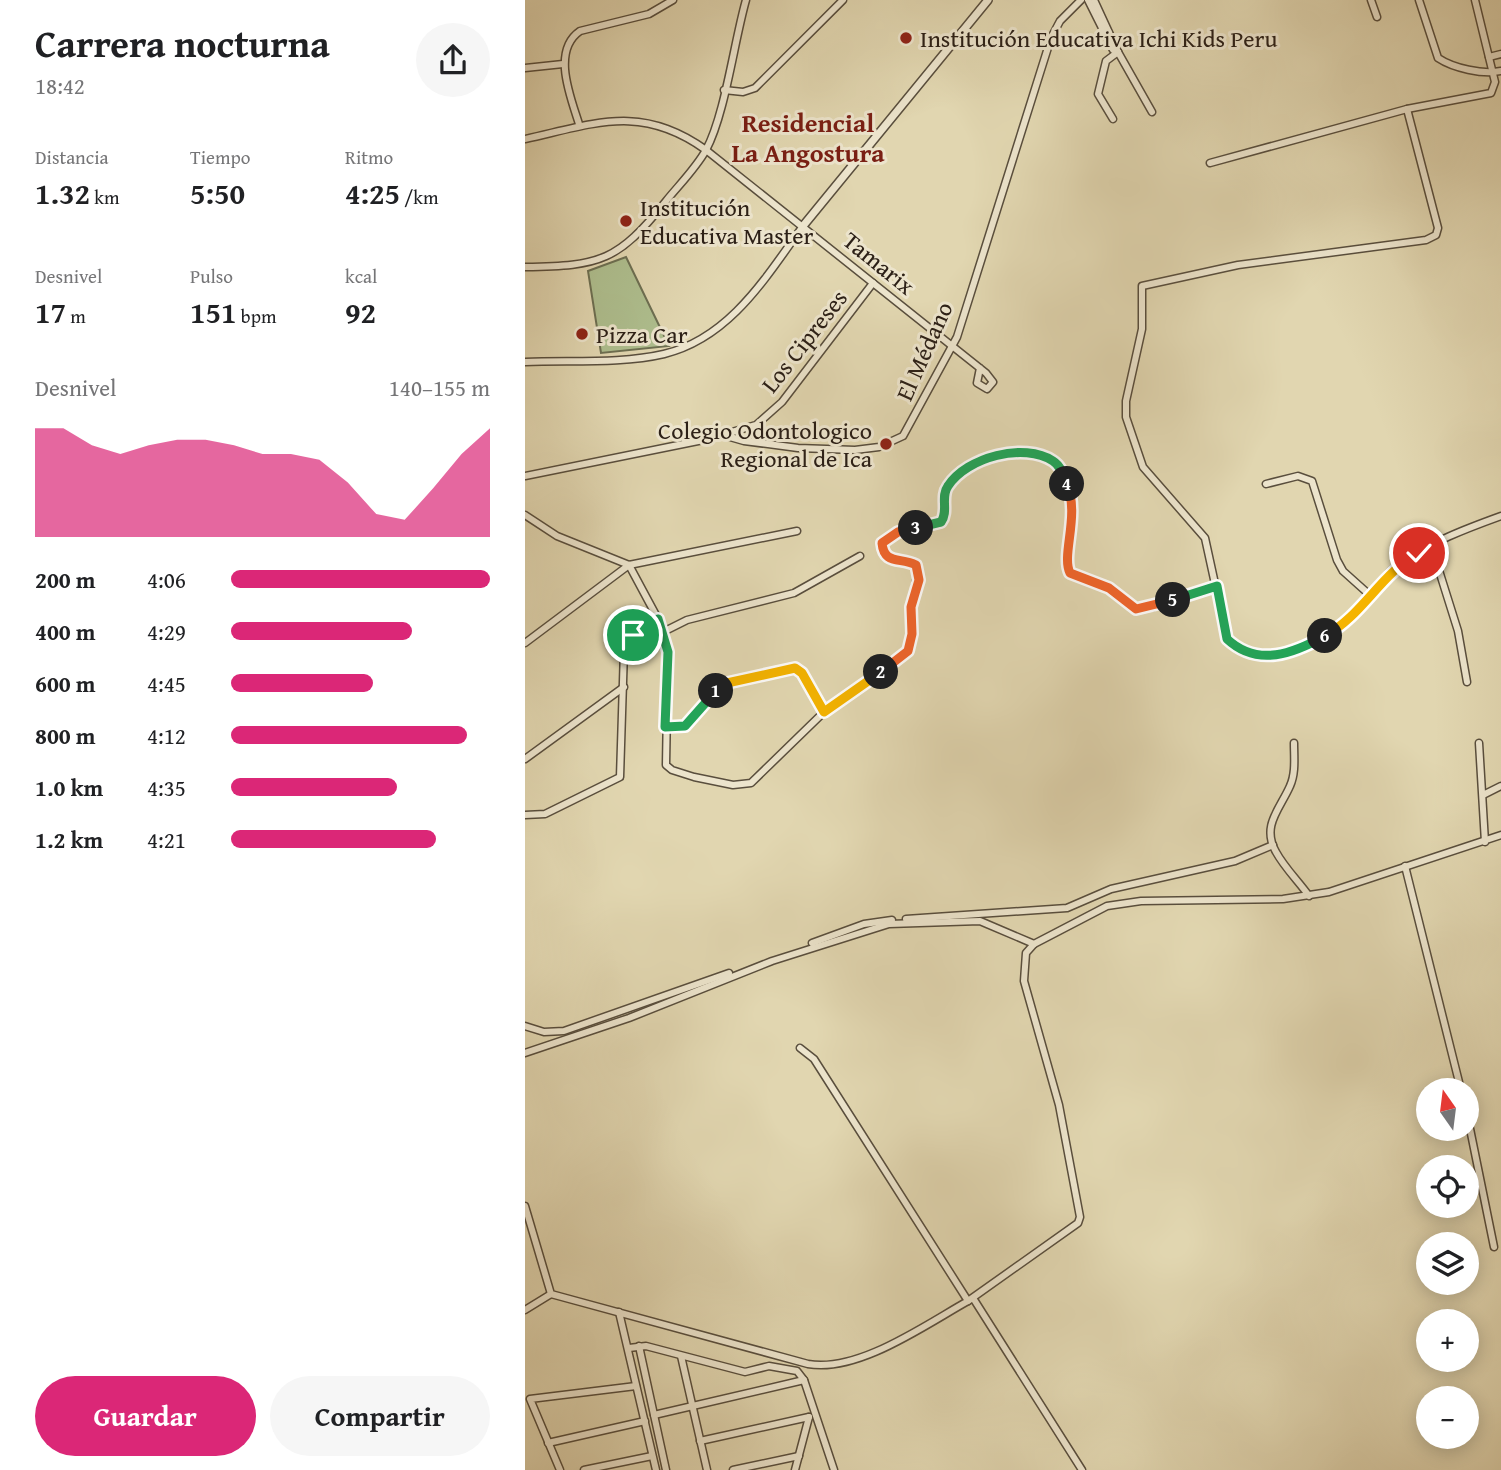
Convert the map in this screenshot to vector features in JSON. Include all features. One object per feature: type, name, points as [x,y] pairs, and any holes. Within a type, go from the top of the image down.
[{"type":"street","points":[[579,124],[563,64],[577,33],[649,13],[673,0]]},
{"type":"street","points":[[525,267],[582,265],[618,252],[646,226],[706,150],[746,0]]},
{"type":"street","points":[[724,90],[743,92],[755,88],[843,0]]},
{"type":"street","points":[[525,362],[652,356],[702,338],[743,304],[803,226],[988,0]]},
{"type":"street","name":"El Médano","points":[[525,476],[723,435],[744,442],[798,448],[855,450],[888,444],[903,436],[953,347],[1048,46],[1061,22],[1081,0]]},
{"type":"street","points":[[1088,0],[1113,50],[1118,52]]},
{"type":"street","points":[[1094,0],[1118,52],[1152,111]]},
{"type":"street","points":[[1371,0],[1377,17]]},
{"type":"street","points":[[1419,0],[1433,49],[1444,62],[1497,71]]},
{"type":"street","points":[[1210,163],[1407,109],[1491,93],[1496,86],[1497,71],[1489,57],[1475,0]]},
{"type":"street","points":[[1113,119],[1098,94],[1106,61],[1118,52]]},
{"type":"street","points":[[1489,57],[1501,54]]},
{"type":"street","points":[[525,68],[563,64]]},
{"type":"street","points":[[1407,109],[1438,228],[1436,235],[1426,240],[1238,265],[1142,286],[1142,329],[1126,401],[1126,417],[1148,473],[1205,538],[1227,639],[1240,649],[1261,656],[1282,655],[1319,639],[1351,619],[1393,569],[1431,544],[1501,516]]},
{"type":"street","name":"Tamarix","points":[[525,139],[579,124],[609,121],[665,127],[706,150],[980,368]]},
{"type":"street","name":"Los Cipreses","points":[[723,435],[744,431],[773,412],[873,283]]},
{"type":"street","points":[[525,514],[557,536],[629,565],[658,619],[668,652],[664,756],[666,765],[672,770],[742,785],[761,775],[824,712],[908,651],[918,571],[911,562],[889,559],[883,553],[882,543],[898,532],[941,522],[945,516],[944,499],[950,483],[973,466],[993,456],[1041,456],[1060,468],[1073,501],[1067,564],[1070,573],[1076,577],[1109,588],[1136,609],[1153,607],[1217,586]]},
{"type":"street","points":[[1266,484],[1298,476],[1311,481],[1343,571],[1371,597]]},
{"type":"street","points":[[525,643],[629,565],[797,531]]},
{"type":"street","points":[[1431,544],[1458,631],[1467,682]]},
{"type":"street","points":[[663,632],[687,620],[794,593],[860,555]]},
{"type":"street","points":[[525,815],[545,814],[620,777],[626,645],[633,635],[658,619]]},
{"type":"street","points":[[665,727],[685,726],[727,683],[795,668],[802,673],[824,712]]},
{"type":"street","points":[[525,759],[624,687]]},
{"type":"street","points":[[1294,743],[1295,768],[1291,785],[1270,824],[1273,845],[1309,896]]},
{"type":"street","points":[[1479,743],[1485,842]]},
{"type":"street","points":[[1483,795],[1501,786]]},
{"type":"street","points":[[525,1310],[551,1294],[822,1366],[849,1361],[899,1340],[970,1299],[1077,1223],[1080,1217],[1059,1105],[1024,981],[1026,953],[1034,944],[1097,910],[1116,904],[1309,896],[1501,835]]},
{"type":"street","points":[[525,1026],[554,1031],[592,1023],[876,921],[1067,908],[1111,889],[1235,861],[1273,845]]},
{"type":"street","points":[[1405,866],[1411,901],[1458,1078]]},
{"type":"street","points":[[525,1053],[629,1018],[772,961],[889,924],[979,921],[1034,944]]},
{"type":"street","points":[[800,1048],[814,1059],[1082,1470]]},
{"type":"street","points":[[1472,1141],[1494,1247]]},
{"type":"street","points":[[525,1206],[551,1294]]},
{"type":"street","points":[[619,1312],[656,1470]]},
{"type":"street","points":[[629,1348],[639,1346],[745,1372],[769,1366],[790,1368],[804,1380],[834,1470]]},
{"type":"street","points":[[639,1346],[666,1470]]},
{"type":"street","points":[[681,1356],[707,1470]]},
{"type":"street","points":[[654,1415],[804,1380]]},
{"type":"street","points":[[560,1470],[530,1402],[532,1398],[636,1386]]},
{"type":"street","points":[[795,1470],[812,1405]]},
{"type":"street","points":[[700,1441],[809,1417]]},
{"type":"street","points":[[548,1443],[645,1422]]},
{"type":"street","points":[[584,1470],[652,1456]]},
{"type":"street","points":[[733,1470],[799,1456]]},
{"type":"green space","points":[[626,257],[669,346],[601,353],[588,271]]},
{"type":"place","name":"Institución Educativa Ichi Kids Peru","points":[[906,38]]},
{"type":"place","name":"Institución Educativa Master","points":[[626,221]]},
{"type":"place","name":"Pizza Car","points":[[582,334]]},
{"type":"place","name":"Colegio Odontologico Regional de Ica","points":[[886,444]]},
{"type":"district","name":"Residencial La Angostura","points":[[808,137]]},
{"type":"route","points":[[633,635],[658,619],[668,652],[665,727],[680,729],[685,726],[719,688],[727,683],[795,668],[802,673],[824,712],[908,651],[912,634],[911,607],[919,580],[918,571],[916,565],[911,562],[885,556],[882,543],[898,532],[941,522],[945,516],[944,499],[950,483],[973,466],[993,456],[1004,454],[1041,456],[1050,459],[1060,468],[1074,508],[1067,564],[1070,573],[1109,588],[1128,606],[1136,609],[1153,607],[1217,586],[1227,639],[1240,649],[1261,656],[1282,655],[1293,651],[1345,624],[1375,594],[1393,569],[1419,553]]}]
